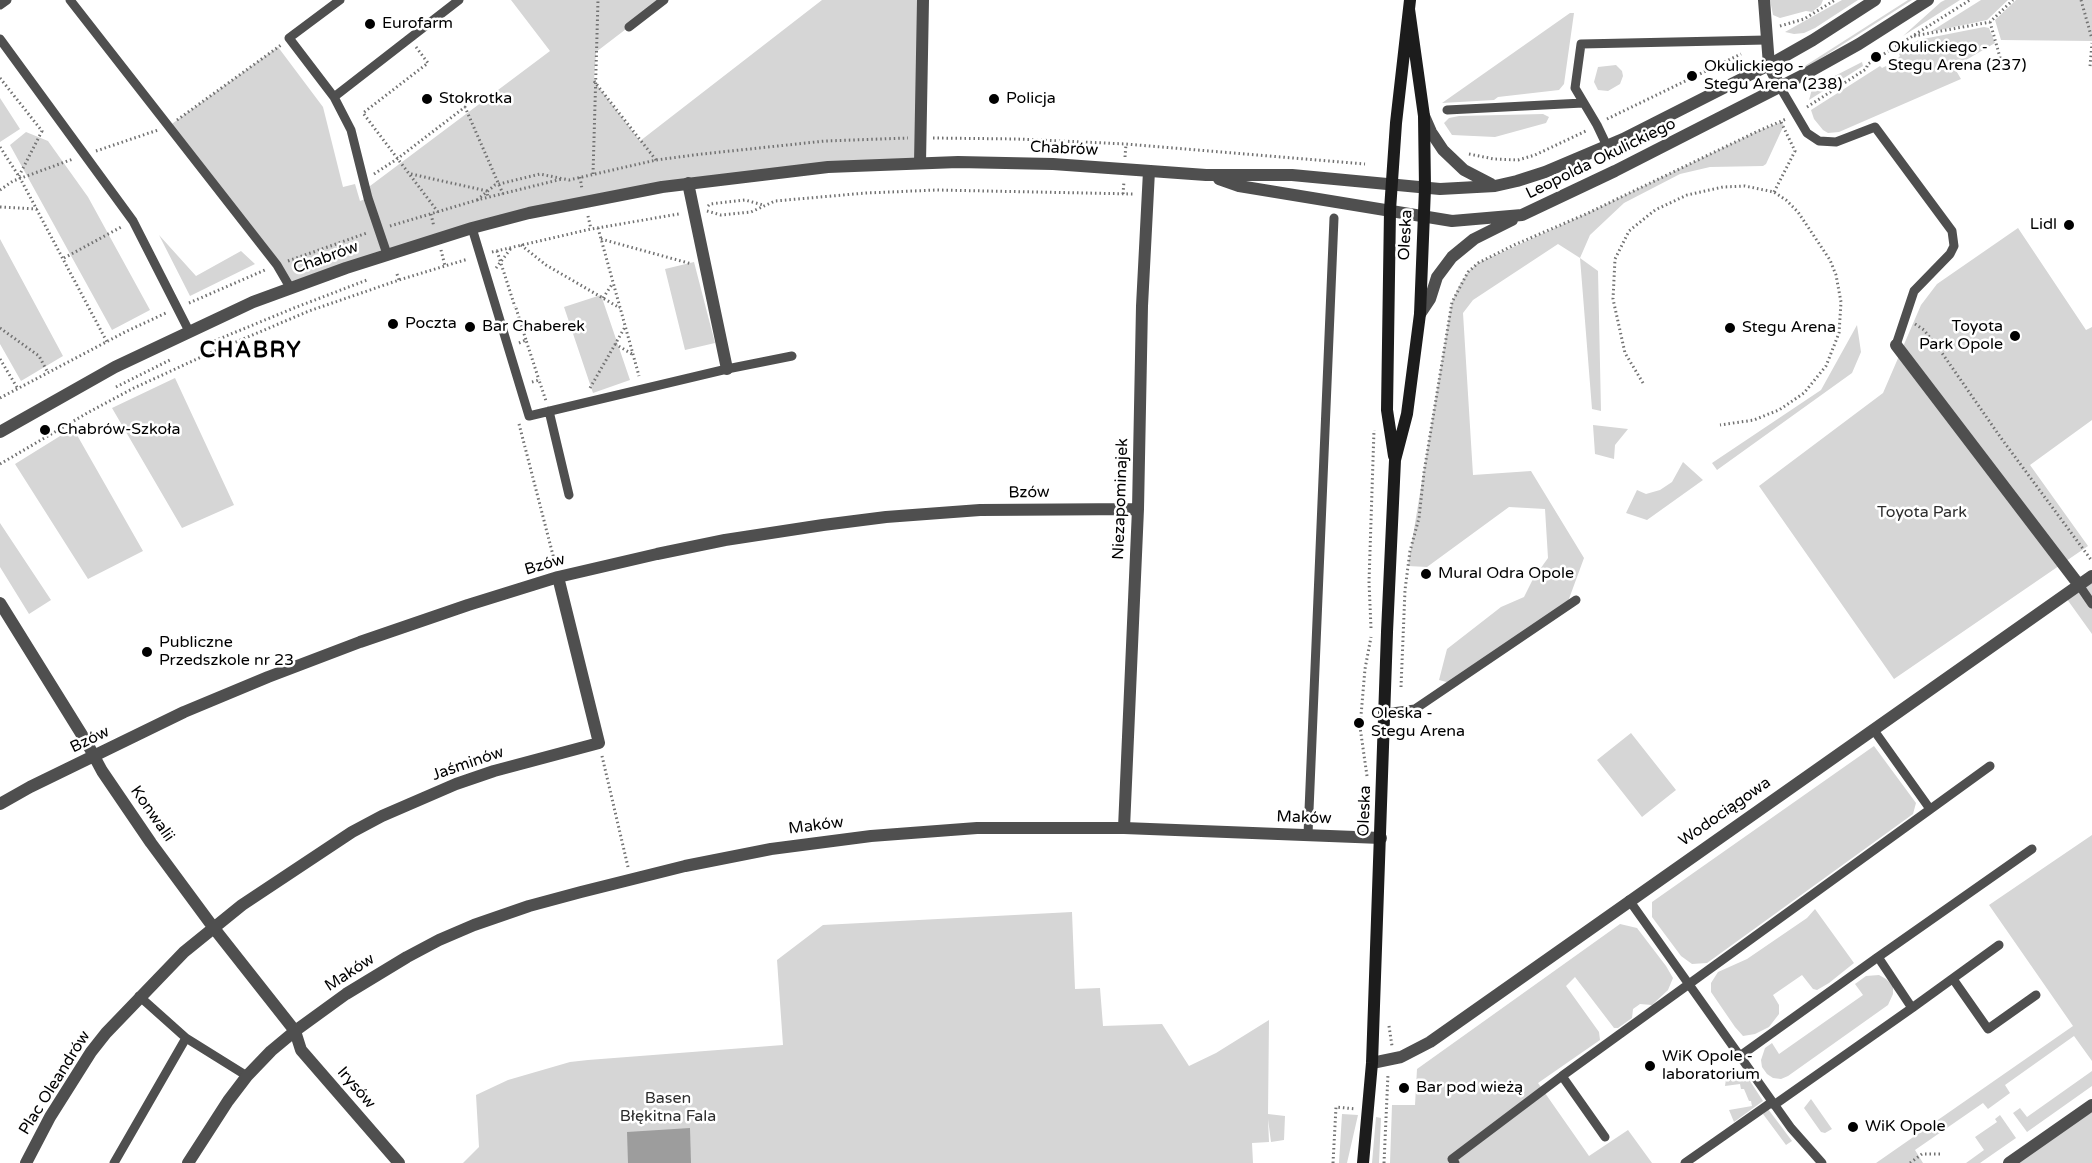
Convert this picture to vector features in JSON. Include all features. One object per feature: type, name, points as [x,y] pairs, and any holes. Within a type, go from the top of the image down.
[{"type":"main road","name":"Oleska","points":[[1395,460],[1407,414],[1420,314],[1425,188],[1424,116],[1410,5]]},
{"type":"main road","name":"Oleska","points":[[1363,1163],[1372,1063],[1395,460],[1387,410],[1390,210],[1402,64],[1410,5]]},
{"type":"street","points":[[920,163],[923,0]]},
{"type":"street","points":[[1764,0],[1769,65],[1780,87]]},
{"type":"street","name":"Leopolda Okulickiego","points":[[1392,184],[1425,188],[1495,186],[1545,172],[1607,146],[1769,65],[1875,0]]},
{"type":"street","name":"Leopolda Okulickiego","points":[[1390,210],[1452,220],[1522,215],[1623,167],[1780,87],[1859,44],[1928,0]]},
{"type":"street","points":[[1424,116],[1436,141],[1448,156],[1464,170],[1495,186]]},
{"type":"street","name":"Chabrów","points":[[0,432],[115,367],[253,302],[387,254],[472,228],[608,196],[688,183],[828,167],[920,163],[1053,164],[1206,175],[1292,175],[1392,184]]},
{"type":"street","name":"Niezapominajek","points":[[1124,828],[1138,509],[1142,306],[1149,171]]},
{"type":"street","name":"Chabrów","points":[[1206,175],[1239,186],[1390,210]]},
{"type":"street","points":[[688,183],[727,369]]},
{"type":"street","points":[[1420,314],[1430,299],[1437,277],[1454,254],[1474,239],[1522,215]]},
{"type":"street","points":[[1896,345],[2079,585]]},
{"type":"street","name":"Bzów","points":[[0,804],[184,712],[268,677],[446,612],[558,578],[725,540],[824,525],[980,510],[1138,509]]},
{"type":"street","name":"Wodociągowa","points":[[1372,1063],[1401,1057],[1430,1042],[2092,576]]},
{"type":"street","points":[[558,578],[599,743]]},
{"type":"street","name":"Konwalii","points":[[0,603],[94,756],[151,843],[213,927],[295,1031]]},
{"type":"street","name":"Jaśminów","points":[[213,927],[288,874],[352,832],[382,816],[475,777],[599,743]]},
{"type":"street","name":"Maków","points":[[295,1031],[374,976],[439,940],[474,925],[529,906],[630,879],[771,849],[872,836],[977,828],[1124,828],[1381,838]]},
{"type":"street","name":"Plac Oleandrów","points":[[26,1163],[50,1117],[91,1052],[139,996],[213,927]]},
{"type":"street","points":[[188,1163],[228,1101],[248,1076],[271,1051],[295,1031]]},
{"type":"street","name":"Irysów","points":[[295,1031],[302,1050],[399,1163]]},
{"type":"street","points":[[2009,1163],[2092,1105]]},
{"type":"lane","points":[[0,5],[7,0]]},
{"type":"lane","points":[[70,0],[277,265],[291,289]]},
{"type":"lane","points":[[340,0],[289,38],[334,97],[351,130],[387,254]]},
{"type":"lane","points":[[334,97],[459,0]]},
{"type":"lane","points":[[629,27],[664,0]]},
{"type":"lane","points":[[1607,146],[1575,88],[1581,44],[1766,36]]},
{"type":"lane","points":[[0,39],[133,221],[189,331]]},
{"type":"lane","points":[[1780,87],[1812,137],[1827,142],[1845,140],[1875,127],[1952,231],[1954,246],[1950,254],[1914,291],[1896,345]]},
{"type":"lane","points":[[1447,110],[1583,103]]},
{"type":"lane","points":[[1308,834],[1334,218]]},
{"type":"lane","points":[[472,228],[529,416],[792,356]]},
{"type":"lane","points":[[549,411],[569,495]]},
{"type":"lane","points":[[2079,585],[2092,604]]},
{"type":"lane","points":[[1385,712],[1415,709],[1576,600]]},
{"type":"lane","points":[[1872,729],[1930,809]]},
{"type":"lane","points":[[1455,1163],[1452,1159],[1562,1076],[1990,766]]},
{"type":"lane","points":[[1740,1056],[2032,849]]},
{"type":"lane","points":[[1629,900],[1691,984],[1791,1128],[1822,1163]]},
{"type":"lane","points":[[1685,1163],[1912,1008],[1999,945]]},
{"type":"lane","points":[[1878,957],[1912,1008]]},
{"type":"lane","points":[[1953,979],[1988,1029],[2036,995]]},
{"type":"lane","points":[[139,996],[186,1038],[248,1076]]},
{"type":"lane","points":[[114,1163],[186,1038]]},
{"type":"lane","points":[[1562,1076],[1605,1137]]},
{"type":"path","points":[[593,174],[598,0]]},
{"type":"path","points":[[1472,156],[1504,160],[1526,158],[1597,125],[1766,36],[1804,19],[1835,0]]},
{"type":"path","points":[[1402,677],[1405,590],[1410,551],[1419,518],[1424,472],[1452,302],[1467,272],[1478,263],[1505,250],[1781,122],[1970,0]]},
{"type":"path","points":[[1912,37],[1990,22],[2013,0]]},
{"type":"path","points":[[2081,0],[2092,41],[2090,66]]},
{"type":"path","points":[[1990,22],[2003,68]]},
{"type":"path","points":[[168,126],[289,38]]},
{"type":"path","points":[[410,38],[428,63],[363,113],[438,212]]},
{"type":"path","points":[[0,78],[42,131],[19,176]]},
{"type":"path","points":[[594,81],[656,160]]},
{"type":"path","points":[[364,180],[397,159],[465,107],[503,194]]},
{"type":"path","points":[[1774,192],[1795,151],[1781,122]]},
{"type":"path","points":[[0,147],[19,176],[64,258],[107,342]]},
{"type":"path","points":[[1338,162],[1365,164]]},
{"type":"path","points":[[409,174],[487,191]]},
{"type":"path","points":[[0,399],[177,308],[277,265],[379,229],[477,200],[562,179],[540,174],[498,184],[477,200]]},
{"type":"path","points":[[0,190],[13,181]]},
{"type":"path","points":[[1643,383],[1625,353],[1613,299],[1615,259],[1629,231],[1656,210],[1687,195],[1723,187],[1745,186],[1774,192],[1798,212],[1830,260],[1842,302],[1839,333],[1826,366],[1804,393],[1779,410],[1766,415],[1748,421],[1720,425]]},
{"type":"path","points":[[764,205],[745,200],[710,204],[703,211],[721,215],[751,212],[772,201],[937,190],[1148,194]]},
{"type":"path","points":[[487,191],[488,198]]},
{"type":"path","points":[[0,207],[37,210]]},
{"type":"path","points":[[0,464],[134,388],[287,320],[360,293],[512,247],[598,228],[679,214]]},
{"type":"path","points":[[64,258],[133,221]]},
{"type":"path","points":[[598,228],[642,389]]},
{"type":"path","points":[[601,239],[706,268]]},
{"type":"path","points":[[521,245],[546,265],[620,308]]},
{"type":"path","points":[[487,278],[512,247]]},
{"type":"path","points":[[497,251],[549,411]]},
{"type":"path","points":[[397,274],[399,280]]},
{"type":"path","points":[[202,346],[284,311],[367,280]]},
{"type":"path","points":[[603,298],[613,283]]},
{"type":"path","points":[[357,284],[360,293]]},
{"type":"path","points":[[497,313],[516,307]]},
{"type":"path","points":[[284,311],[287,320]]},
{"type":"path","points":[[1905,319],[1924,330],[1942,352],[2001,438],[2092,561]]},
{"type":"path","points":[[580,404],[625,327]]},
{"type":"path","points":[[0,328],[39,356],[49,373]]},
{"type":"path","points":[[508,346],[526,340]]},
{"type":"path","points":[[615,344],[633,355]]},
{"type":"path","points":[[0,359],[18,389]]},
{"type":"path","points":[[116,387],[172,359]]},
{"type":"path","points":[[130,380],[134,388]]},
{"type":"path","points":[[520,386],[539,380]]},
{"type":"path","points":[[518,419],[558,578]]},
{"type":"path","points":[[1368,785],[1360,727],[1365,669],[1372,635],[1370,582],[1374,426]]},
{"type":"path","points":[[599,743],[630,879]]},
{"type":"path","points":[[1384,1163],[1392,1047],[1390,1034]]},
{"type":"path","points":[[1333,1163],[1336,1107],[1386,1112]]},
{"type":"path","points":[[1910,1163],[1922,1154],[1940,1154]]},
{"type":"green space","points":[[511,0],[664,0],[596,52],[594,81],[640,141],[822,0],[923,0],[920,163],[828,167],[529,213],[291,289],[169,126],[278,47],[323,107],[343,187],[355,184],[360,201],[368,198],[366,189],[550,51]]},
{"type":"green space","points":[[1770,0],[1823,0],[1821,5],[1812,12],[1806,11],[1780,18],[1773,15]]},
{"type":"green space","points":[[1842,0],[1858,0],[1804,33],[1785,32]]},
{"type":"green space","points":[[1908,0],[1912,0],[1801,71],[1800,69]]},
{"type":"green space","points":[[1960,0],[1903,36],[1941,2]]},
{"type":"green space","points":[[1981,0],[2008,0],[1987,20],[1930,32]]},
{"type":"green space","points":[[2016,0],[2092,0],[2092,41],[2001,40],[1995,20]]},
{"type":"green space","points":[[1570,13],[1574,13],[1564,84],[1559,90],[1498,97],[1494,100],[1442,103]]},
{"type":"green space","points":[[1984,27],[1989,28],[1995,43],[1954,67],[1961,79],[1839,132],[1828,133],[1814,119],[1811,110],[1880,66],[1882,68],[1886,66],[1888,70],[1899,63],[1897,59],[1899,54],[1918,40]]},
{"type":"green space","points":[[1862,62],[1863,66],[1809,100],[1812,89]]},
{"type":"green space","points":[[1616,65],[1622,71],[1620,84],[1608,91],[1598,90],[1594,82],[1598,67]]},
{"type":"green space","points":[[0,98],[20,129],[0,142]]},
{"type":"green space","points":[[1543,114],[1549,117],[1546,123],[1495,137],[1452,135],[1444,123],[1449,118],[1459,116]]},
{"type":"green space","points":[[1779,123],[1784,125],[1763,166],[1710,167],[1680,174],[1624,203],[1590,235],[1580,258],[1558,244],[1473,300],[1463,313],[1473,475],[1531,471],[1584,558],[1566,607],[1454,684],[1439,680],[1447,649],[1501,607],[1524,597],[1548,558],[1545,509],[1509,507],[1427,567],[1408,566],[1449,317],[1459,286],[1468,272],[1478,263],[1756,132]]},
{"type":"green space","points":[[26,132],[48,141],[88,197],[150,310],[112,330],[10,145]]},
{"type":"green space","name":"Toyota Park","points":[[2018,228],[2086,330],[2092,327],[2092,420],[2030,465],[2088,546],[1894,679],[1759,486],[1883,393],[1921,305],[1937,284]]},
{"type":"green space","points":[[159,235],[196,276],[241,251],[255,264],[190,296]]},
{"type":"green space","points":[[0,239],[63,356],[21,381],[0,344]]},
{"type":"green space","points":[[1580,258],[1598,271],[1601,411],[1592,409]]},
{"type":"green space","points":[[694,262],[715,343],[685,350],[665,269]]},
{"type":"green space","points":[[601,295],[630,380],[593,393],[564,307]]},
{"type":"green space","points":[[1857,325],[1861,352],[1852,373],[1717,470],[1712,463],[1821,390]]},
{"type":"green space","points":[[175,378],[234,505],[182,528],[112,408]]},
{"type":"green space","points":[[1593,425],[1628,429],[1615,445],[1614,459],[1595,454]]},
{"type":"green space","points":[[73,428],[143,551],[88,579],[15,464]]},
{"type":"green space","points":[[1683,462],[1703,480],[1647,520],[1626,513],[1637,490],[1646,494],[1660,490],[1672,482]]},
{"type":"green space","points":[[0,523],[51,600],[29,614],[0,567]]},
{"type":"green space","points":[[2092,576],[2092,634],[2064,595]]},
{"type":"green space","points":[[1631,733],[1676,790],[1642,817],[1597,760]]},
{"type":"green space","points":[[1874,746],[1916,803],[1913,814],[1707,963],[1692,964],[1681,956],[1652,917],[1652,902]]},
{"type":"green space","points":[[2092,835],[2092,1061],[2074,1036],[2005,1085],[2010,1093],[1988,1109],[1983,1103],[1915,1150],[1923,1163],[1876,1163],[2073,1026],[1989,905]]},
{"type":"green space","points":[[1815,909],[1854,963],[1817,990],[1813,989],[1802,975],[1773,995],[1779,1005],[1779,1014],[1769,1027],[1755,1034],[1743,1036],[1711,992],[1711,983],[1718,972],[1747,959],[1807,918]]},
{"type":"green space","name":"Basen Błękitna Fala","points":[[1072,912],[1075,989],[1100,988],[1103,1026],[1162,1024],[1189,1066],[1216,1053],[1269,1020],[1268,1114],[1285,1116],[1284,1140],[1271,1142],[1268,1119],[1269,1142],[1252,1143],[1253,1163],[463,1163],[479,1147],[476,1095],[508,1080],[570,1062],[783,1045],[777,960],[823,925]]},
{"type":"green space","points":[[1620,924],[1637,928],[1666,966],[1673,978],[1668,990],[1652,1005],[1640,1004],[1633,1009],[1632,1018],[1618,1028],[1614,1028],[1575,977],[1566,986],[1599,1032],[1600,1040],[1538,1083],[1589,1156],[1628,1130],[1652,1163],[1390,1163],[1392,1105],[1415,1105],[1417,1069]]},
{"type":"green space","points":[[1879,975],[1893,986],[1893,994],[1888,1005],[1788,1076],[1781,1079],[1767,1074],[1762,1067],[1761,1060],[1765,1048],[1772,1043],[1779,1054],[1863,995],[1855,984],[1866,976]]},
{"type":"green space","points":[[2092,1071],[2092,1086],[2027,1132],[2013,1113],[2020,1108],[2027,1117]]},
{"type":"green space","points":[[1738,1074],[1748,1078],[1763,1101],[1734,1122],[1729,1110],[1752,1106],[1740,1084],[1725,1086],[1726,1079]]},
{"type":"green space","points":[[1811,1099],[1832,1129],[1825,1133],[1821,1132],[1804,1108]]},
{"type":"green space","points":[[2092,1105],[2092,1163],[2009,1163]]},
{"type":"green space","points":[[1768,1109],[1792,1141],[1786,1145],[1763,1114]]},
{"type":"green space","points":[[1342,1114],[1358,1115],[1347,1163],[1339,1163]]},
{"type":"green space","points":[[2000,1115],[2016,1138],[1980,1163],[1966,1163],[1984,1150],[1975,1137],[1997,1122],[1995,1119]]},
{"type":"green space","points":[[1376,1117],[1381,1118],[1379,1163],[1372,1163]]},
{"type":"shaded area","points":[[690,1128],[691,1163],[628,1163],[627,1132]]},
{"type":"place","name":"Eurofarm","points":[[370,24]]},
{"type":"place","name":"Okulickiego - Stegu Arena (237)","points":[[1876,57]]},
{"type":"place","name":"Okulickiego - Stegu Arena (238)","points":[[1692,76]]},
{"type":"place","name":"Stokrotka","points":[[427,99]]},
{"type":"place","name":"Policja","points":[[994,99]]},
{"type":"place","name":"Lidl","points":[[2069,225]]},
{"type":"place","name":"Poczta","points":[[393,324]]},
{"type":"place","name":"Bar Chaberek","points":[[470,327]]},
{"type":"place","name":"Stegu Arena","points":[[1730,328]]},
{"type":"place","name":"Toyota Park Opole","points":[[2015,336]]},
{"type":"place","name":"Chabrów-Szkoła","points":[[45,430]]},
{"type":"place","name":"Mural Odra Opole","points":[[1426,574]]},
{"type":"place","name":"Publiczne Przedszkole nr 23","points":[[147,652]]},
{"type":"place","name":"Oleska - Stegu Arena","points":[[1359,723]]},
{"type":"place","name":"WiK Opole - laboratorium","points":[[1650,1066]]},
{"type":"place","name":"Bar pod wieżą","points":[[1404,1088]]},
{"type":"place","name":"WiK Opole","points":[[1853,1127]]},
{"type":"district","name":"CHABRY","points":[[251,351]]}]
